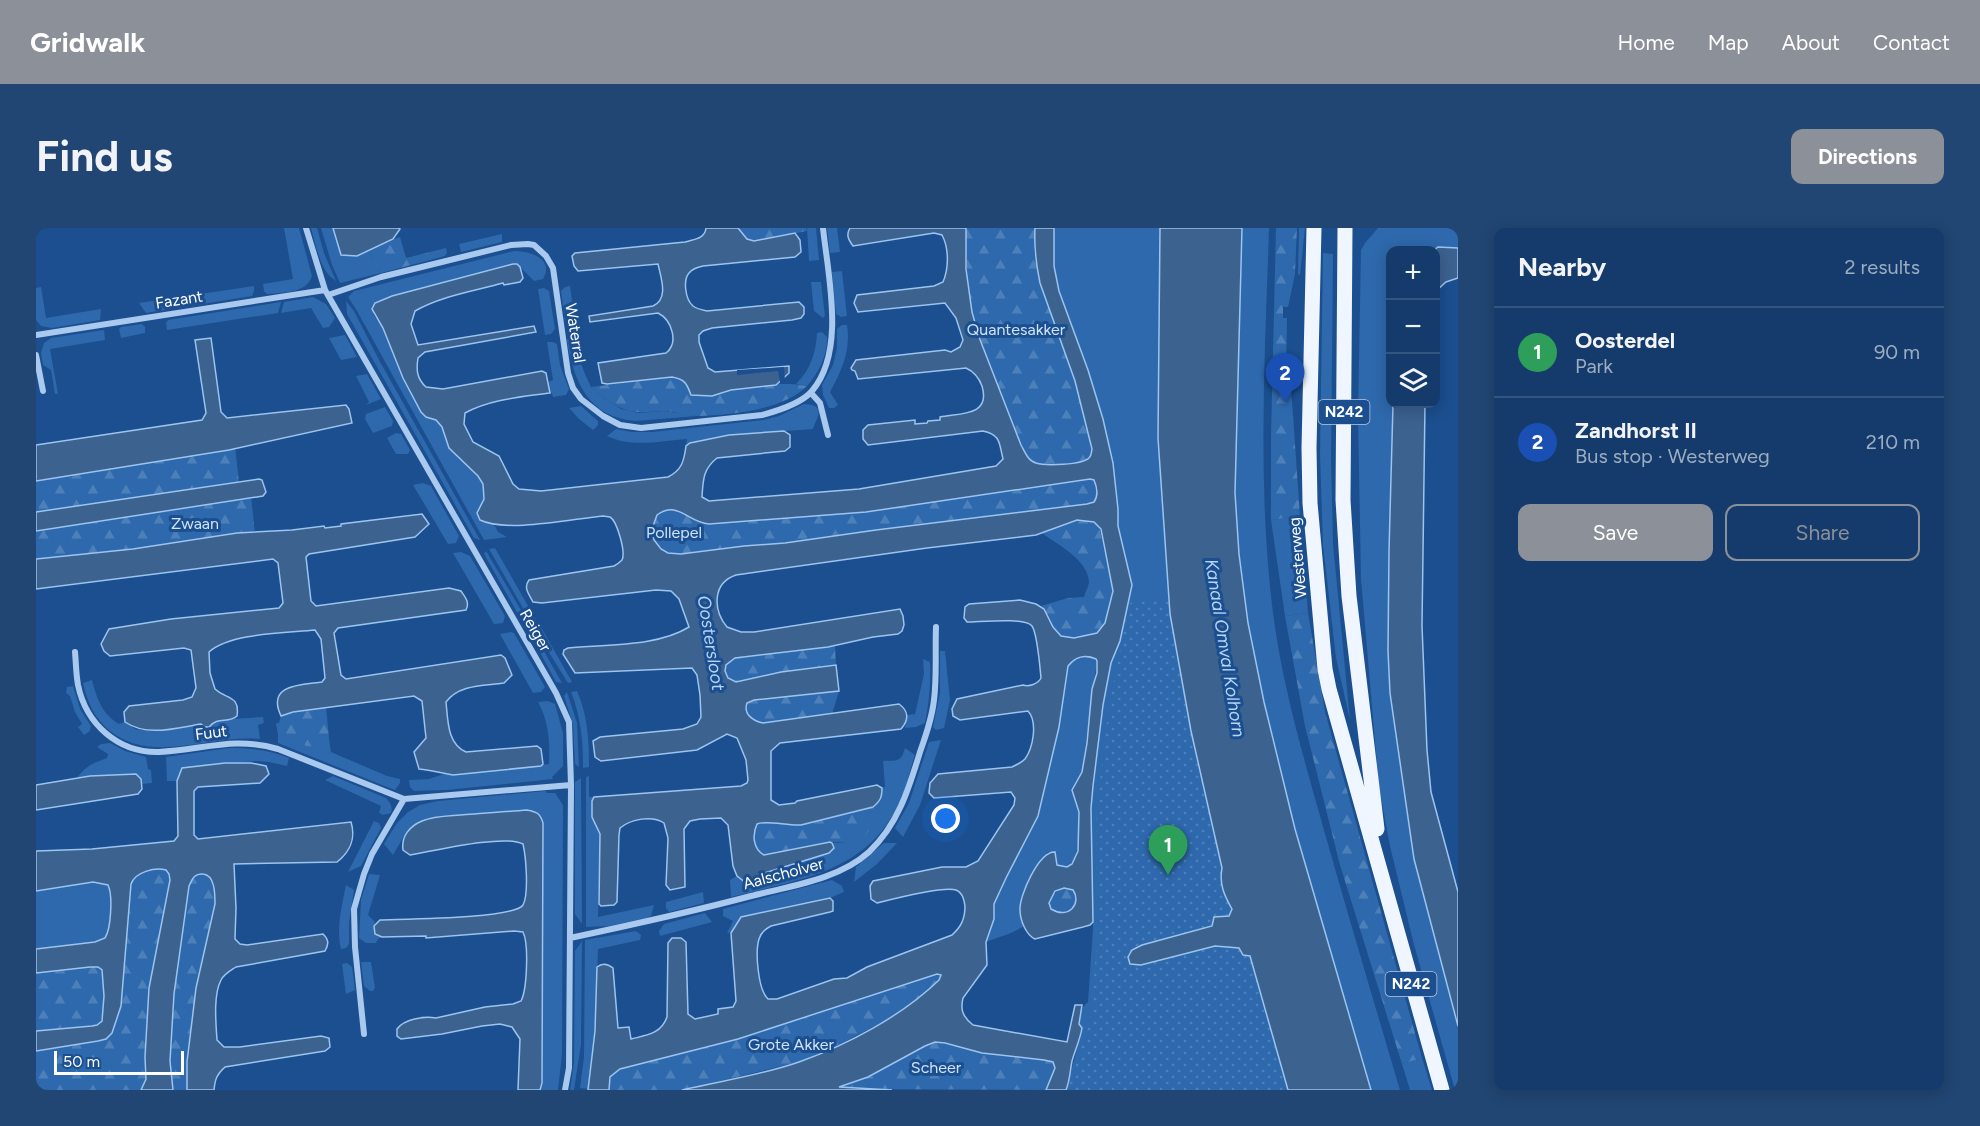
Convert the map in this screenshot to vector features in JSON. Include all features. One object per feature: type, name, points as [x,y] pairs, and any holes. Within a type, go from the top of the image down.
[{"type":"main road","name":"Westerweg","points":[[1314,228],[1308,448],[1310,503],[1325,669],[1412,991],[1442,1090]]},
{"type":"main road","name":"Westerweg","points":[[1345,228],[1343,500],[1349,596],[1382,877]]},
{"type":"street","name":"Reiger","points":[[306,228],[327,292],[556,693],[569,722],[571,785],[569,1068],[565,1090]]},
{"type":"street","points":[[823,228],[832,309],[832,343],[826,366],[811,393],[820,403],[828,435]]},
{"type":"street","name":"Waterral","points":[[327,292],[511,245],[534,245],[546,256],[553,268],[561,334],[573,388],[581,399],[603,416],[620,425],[641,428],[762,415],[779,411],[811,393]]},
{"type":"street","name":"Fazant","points":[[36,335],[327,292]]},
{"type":"street","points":[[36,355],[42,391]]},
{"type":"street","name":"Aalscholver","points":[[570,938],[648,922],[813,880],[842,870],[868,852],[887,830],[899,811],[907,794],[930,721],[934,701],[936,627]]},
{"type":"street","name":"Fuut","points":[[75,652],[78,684],[83,701],[94,723],[106,736],[137,750],[158,752],[237,742],[262,744],[404,799],[571,785]]},
{"type":"street","points":[[364,1034],[355,947],[354,909],[372,854],[404,799]]},
{"type":"green space","points":[[284,228],[299,228],[312,276],[305,286],[299,289],[267,294],[263,284],[293,279]]},
{"type":"green space","points":[[311,228],[317,228],[324,253],[336,281],[322,265]]},
{"type":"green space","points":[[321,228],[333,228],[341,255],[357,256],[368,250],[381,273],[340,283]]},
{"type":"green space","points":[[738,228],[806,228],[807,231],[754,241],[747,239]]},
{"type":"green space","points":[[807,228],[816,228],[819,260],[809,261]]},
{"type":"green space","points":[[827,228],[837,228],[840,252],[830,253]]},
{"type":"green space","name":"Quantesakker","points":[[966,228],[1035,228],[1034,251],[1040,283],[1075,381],[1089,437],[1092,453],[1086,461],[1058,464],[1037,463],[1030,459],[1022,447],[987,362],[976,328],[967,280]]},
{"type":"green space","points":[[1054,228],[1160,228],[1158,438],[1288,1090],[1066,1090],[1081,1034],[1080,1015],[1088,1002],[1093,928],[1091,808],[1103,705],[1111,663],[1120,641],[1132,585],[1118,526],[1113,463],[1103,419],[1059,291],[1054,266]]},
{"type":"green space","points":[[1242,228],[1269,228],[1264,372],[1265,517],[1273,613],[1281,664],[1313,791],[1400,1090],[1371,1090],[1295,829],[1264,702],[1248,623],[1239,554],[1235,493]]},
{"type":"green space","points":[[1276,228],[1297,228],[1295,274],[1288,307],[1283,307],[1283,318],[1287,318],[1286,370],[1281,370],[1281,386],[1291,387],[1300,516],[1271,520],[1271,436]]},
{"type":"green space","points":[[1299,228],[1305,228],[1300,275],[1298,274]]},
{"type":"green space","points":[[1378,228],[1458,228],[1458,248],[1386,246],[1386,408],[1393,408],[1389,551],[1390,693],[1414,859],[1458,1026],[1458,1090],[1455,1090],[1413,941],[1390,846],[1379,787],[1361,579],[1358,416],[1361,250]]},
{"type":"green space","points":[[502,234],[502,242],[461,252],[459,244]]},
{"type":"green space","points":[[400,237],[406,258],[446,248],[447,253],[445,256],[381,273],[368,250]]},
{"type":"green space","points":[[514,251],[527,252],[539,257],[546,266],[543,279],[534,281],[517,264],[373,314],[383,328],[426,417],[436,420],[442,427],[446,439],[458,457],[483,484],[484,499],[477,513],[480,520],[495,526],[498,532],[507,537],[484,540],[348,297],[354,291]]},
{"type":"green space","points":[[1323,253],[1333,254],[1331,461],[1333,544],[1350,720],[1336,658],[1323,545],[1320,454]]},
{"type":"green space","points":[[842,271],[847,316],[841,317],[836,314],[832,272]]},
{"type":"green space","points":[[811,282],[821,282],[825,316],[823,318],[814,311]]},
{"type":"green space","points":[[254,286],[252,296],[146,313],[139,303]]},
{"type":"green space","points":[[570,286],[575,324],[569,325],[565,322],[561,291]]},
{"type":"green space","points":[[41,287],[46,318],[101,309],[100,320],[52,328],[41,326],[36,320],[36,288]]},
{"type":"green space","points":[[544,288],[549,291],[555,329],[551,334],[545,335],[538,289]]},
{"type":"green space","points":[[313,297],[326,304],[335,318],[329,327],[323,328],[311,308],[281,313],[284,302]]},
{"type":"green space","points":[[346,301],[354,311],[480,540],[474,538],[347,314]]},
{"type":"green space","points":[[281,302],[278,313],[167,330],[168,320]]},
{"type":"green space","points":[[142,324],[145,327],[145,333],[121,338],[119,329],[121,327]]},
{"type":"green space","points":[[842,325],[847,325],[847,351],[842,368],[830,392],[838,405],[829,408],[823,395],[822,385],[833,365],[837,348],[837,329]]},
{"type":"green space","points":[[104,330],[105,340],[50,349],[58,394],[55,394],[51,370],[43,365],[41,353],[44,343],[51,338]]},
{"type":"green space","points":[[822,332],[827,337],[827,343],[819,369],[807,386],[796,384],[812,360],[817,333]]},
{"type":"green space","points":[[345,335],[357,357],[341,360],[329,338]]},
{"type":"green space","points":[[571,335],[577,335],[580,361],[591,387],[605,399],[621,409],[639,413],[664,411],[697,416],[636,421],[606,413],[595,405],[579,382],[567,340]]},
{"type":"green space","points":[[547,342],[557,344],[560,365],[569,389],[566,395],[553,397],[548,382],[553,380]]},
{"type":"green space","points":[[367,374],[381,399],[366,405],[369,402],[356,376]]},
{"type":"green space","points":[[672,377],[715,394],[770,385],[807,386],[785,401],[771,406],[756,410],[698,416],[666,411],[627,410],[609,401],[591,387]]},
{"type":"green space","points":[[804,404],[818,409],[813,429],[729,435],[690,443],[686,446],[687,439],[636,443],[607,436],[616,429],[652,432],[763,420],[779,416]]},
{"type":"green space","points":[[581,406],[598,421],[598,425],[593,430],[569,408]]},
{"type":"green space","points":[[385,407],[393,421],[392,426],[373,433],[365,419],[366,414]]},
{"type":"green space","points":[[396,433],[401,434],[410,450],[408,454],[396,454],[387,438]]},
{"type":"green space","name":"Zwaan","points":[[235,447],[239,482],[36,512],[36,481],[229,450]]},
{"type":"green space","name":"Pollepel","points":[[1094,480],[1097,494],[1094,502],[1087,504],[785,543],[681,554],[668,553],[661,549],[654,540],[652,529],[657,515],[671,510],[709,524],[866,512]]},
{"type":"green space","points":[[423,483],[431,486],[459,536],[456,543],[448,544],[413,485]]},
{"type":"green space","name":"Zwaan","points":[[251,497],[255,533],[237,533],[133,549],[36,559],[36,531]]},
{"type":"green space","points":[[1300,516],[1308,613],[1285,616],[1271,520]]},
{"type":"green space","points":[[1077,520],[1090,520],[1099,526],[1113,591],[1105,623],[1099,632],[1074,638],[1061,636],[1041,606],[1068,598],[1084,597],[1089,583],[1088,575],[1072,554],[1042,533]]},
{"type":"green space","points":[[495,548],[536,620],[531,622],[489,549]]},
{"type":"green space","points":[[486,551],[528,622],[522,621],[484,554]]},
{"type":"green space","points":[[461,552],[470,556],[505,616],[503,623],[494,624],[453,553]]},
{"type":"green space","points":[[1178,597],[1295,1090],[1068,1090],[1091,1014],[1097,939],[1096,812],[1109,706],[1129,603]]},
{"type":"green space","points":[[1308,613],[1325,712],[1422,1058],[1402,1064],[1340,865],[1305,726],[1285,616]]},
{"type":"green space","points":[[541,627],[572,682],[568,683],[535,630]]},
{"type":"green space","points":[[533,632],[562,683],[556,682],[531,636]]},
{"type":"green space","points":[[514,633],[545,687],[541,692],[533,693],[500,634]]},
{"type":"green space","points":[[835,646],[836,665],[781,672],[736,682],[728,678],[725,671],[726,665],[735,658]]},
{"type":"green space","points":[[940,651],[945,651],[950,700],[944,728],[936,730],[933,727],[940,693]]},
{"type":"green space","points":[[1090,657],[1097,661],[1082,772],[1073,788],[1080,824],[1077,850],[1067,867],[1057,866],[1056,854],[1048,852],[1036,867],[1026,886],[1021,907],[1024,926],[986,942],[994,919],[994,904],[1038,816],[1059,727],[1068,666],[1072,660]]},
{"type":"green space","points":[[923,659],[930,662],[925,723],[905,728],[907,715],[915,714],[924,674]]},
{"type":"green space","points":[[92,680],[101,705],[108,716],[119,724],[125,722],[141,730],[163,730],[216,720],[263,717],[264,723],[258,725],[260,739],[222,740],[163,747],[145,746],[127,741],[110,731],[92,710],[83,683]]},
{"type":"green space","points":[[73,686],[80,709],[91,726],[90,731],[84,735],[78,727],[82,724],[70,696],[66,693],[67,687]]},
{"type":"green space","points":[[577,691],[584,710],[588,738],[589,767],[583,768],[581,729],[571,692]]},
{"type":"green space","points":[[839,691],[832,714],[763,723],[752,719],[745,707],[747,703],[754,700]]},
{"type":"green space","points":[[567,692],[577,723],[579,767],[575,764],[573,724],[564,696]]},
{"type":"green space","points":[[548,701],[555,704],[563,733],[563,766],[552,777],[553,779],[447,790],[414,791],[410,787],[409,780],[429,779],[444,774],[453,775],[549,764],[548,732],[538,702]]},
{"type":"green space","points":[[326,707],[329,738],[321,744],[311,747],[278,735],[276,723],[279,723],[281,716]]},
{"type":"green space","points":[[281,734],[310,747],[329,738],[331,752],[387,776],[400,779],[400,783],[395,790],[278,743],[278,735]]},
{"type":"green space","points":[[941,740],[920,805],[903,837],[895,828],[909,803],[929,742]]},
{"type":"green space","points":[[110,743],[125,751],[146,757],[148,769],[151,770],[152,783],[142,784],[136,774],[76,779],[90,766],[107,758],[108,754],[97,747]]},
{"type":"green space","points":[[229,748],[259,750],[289,758],[287,766],[257,761],[182,768],[177,781],[167,781],[166,757]]},
{"type":"green space","points":[[905,748],[915,755],[903,794],[887,824],[871,843],[851,858],[807,878],[731,897],[730,880],[737,876],[745,882],[761,874],[829,853],[834,849],[832,843],[849,841],[862,836],[875,821],[879,812],[873,807],[880,799],[882,788],[885,787],[883,761],[900,758]]},
{"type":"green space","points":[[333,776],[386,798],[391,806],[391,813],[383,815],[379,813],[381,806],[325,780]]},
{"type":"green space","points":[[589,776],[589,797],[594,797],[592,817],[600,834],[598,917],[654,905],[651,916],[647,918],[609,926],[586,927],[586,777]]},
{"type":"green space","points":[[581,778],[582,924],[575,914],[575,782]]},
{"type":"green space","points":[[546,791],[555,793],[563,805],[562,1054],[558,1090],[540,1090],[542,1083],[543,823],[404,836],[393,855],[384,844],[397,823],[408,812],[420,805],[438,801]]},
{"type":"green space","points":[[873,807],[879,810],[878,817],[864,837],[851,842],[829,842],[770,855],[760,852],[755,844],[754,834],[757,824],[801,825]]},
{"type":"green space","points":[[374,821],[379,823],[381,828],[361,866],[348,872]]},
{"type":"green space","points":[[884,843],[897,843],[877,864],[854,882],[856,867]]},
{"type":"green space","points":[[155,868],[166,870],[170,880],[149,988],[146,1079],[141,1090],[36,1090],[36,1051],[98,1041],[121,1006],[131,884],[137,876]]},
{"type":"green space","points":[[198,874],[211,880],[215,904],[196,988],[187,1062],[187,1090],[173,1090],[170,1061],[174,994],[189,886]]},
{"type":"green space","points":[[369,874],[380,875],[368,915],[375,922],[375,934],[382,937],[376,943],[366,943],[359,938],[361,900]]},
{"type":"green space","points":[[832,880],[842,886],[844,892],[830,898],[741,917],[732,932],[727,933],[733,921],[723,916],[723,909]]},
{"type":"green space","points":[[93,882],[108,885],[110,890],[110,920],[105,938],[95,942],[36,949],[36,891]]},
{"type":"green space","points":[[346,885],[354,890],[349,923],[349,944],[346,948],[341,949],[339,925]]},
{"type":"green space","points":[[1059,889],[1069,889],[1076,893],[1075,904],[1068,913],[1056,912],[1050,906],[1050,898]]},
{"type":"green space","points":[[703,892],[704,903],[669,912],[666,908],[666,902]]},
{"type":"green space","points":[[705,913],[712,922],[660,936],[659,931],[664,924]]},
{"type":"green space","points":[[636,931],[641,935],[640,940],[598,949],[589,1089],[580,1088],[584,1057],[585,940]]},
{"type":"green space","points":[[582,941],[581,1044],[574,1090],[570,1090],[574,1062],[575,951]]},
{"type":"green space","points":[[361,962],[371,962],[375,988],[373,991],[364,986]]},
{"type":"green space","points":[[347,963],[352,967],[355,990],[346,994],[342,964]]},
{"type":"green space","points":[[98,967],[103,978],[104,1003],[100,1023],[78,1029],[36,1031],[36,973]]},
{"type":"green space","name":"Grote Akker","points":[[939,974],[941,976],[931,988],[889,1019],[799,1062],[682,1090],[609,1090],[610,1077],[620,1069],[738,1039]]},
{"type":"green space","name":"Scheer","points":[[935,1042],[1003,1056],[1044,1060],[1053,1063],[1055,1068],[1046,1090],[839,1089],[839,1087],[869,1077]]},
{"type":"green space","points":[[1422,1058],[1432,1090],[1410,1090],[1402,1064]]},
{"type":"water","points":[[333,228],[400,229],[393,239],[357,256],[341,255]]},
{"type":"water","points":[[706,228],[738,228],[747,239],[754,241],[795,233],[800,240],[801,252],[795,257],[699,267],[689,273],[686,285],[690,303],[696,308],[707,311],[799,302],[804,307],[804,314],[801,318],[712,328],[699,335],[699,342],[708,368],[715,372],[789,366],[789,373],[776,385],[731,390],[712,396],[691,395],[685,383],[672,377],[602,383],[598,363],[666,353],[672,344],[672,332],[667,321],[658,313],[590,322],[589,316],[653,306],[661,298],[663,288],[661,275],[658,264],[578,271],[574,266],[572,256],[575,253],[685,242],[704,234]]},
{"type":"water","name":"Oostersloot","points":[[850,228],[966,228],[966,269],[972,312],[979,337],[1025,453],[1033,462],[1055,465],[1085,460],[1091,456],[1092,449],[1075,381],[1037,269],[1035,228],[1054,228],[1054,266],[1059,291],[1103,419],[1113,463],[1118,526],[1132,585],[1120,641],[1111,663],[1103,705],[1093,786],[1091,808],[1093,922],[1090,925],[1035,939],[1024,927],[1020,910],[1026,885],[1043,859],[1055,852],[1057,865],[1067,867],[1072,864],[1078,851],[1079,812],[1072,790],[1082,772],[1092,689],[1097,673],[1096,659],[1084,657],[1074,660],[1068,666],[1059,727],[1038,816],[994,904],[994,919],[986,942],[987,965],[963,998],[962,1006],[965,1016],[973,1025],[1067,1042],[1075,1005],[1082,1005],[1079,1024],[1082,1028],[1066,1090],[1046,1090],[1055,1068],[1053,1062],[982,1053],[935,1042],[868,1077],[839,1087],[892,1090],[682,1090],[785,1067],[836,1047],[908,1006],[939,980],[941,975],[937,974],[738,1039],[620,1069],[610,1077],[609,1090],[588,1090],[595,1031],[597,967],[599,966],[605,965],[613,968],[618,1028],[629,1027],[631,1039],[657,1030],[667,1017],[668,943],[672,938],[681,938],[686,942],[688,1014],[695,1019],[718,1014],[718,1009],[733,1007],[736,1001],[731,933],[741,917],[830,898],[833,901],[833,911],[771,926],[761,934],[757,961],[762,988],[768,999],[777,999],[834,979],[847,978],[867,967],[955,932],[963,919],[965,906],[964,899],[958,891],[950,889],[930,891],[877,903],[871,899],[870,886],[873,881],[942,867],[966,867],[978,861],[1014,805],[1015,798],[1011,792],[934,798],[929,793],[930,783],[938,774],[1012,767],[1025,759],[1032,742],[1034,728],[1028,711],[960,720],[953,716],[952,709],[957,699],[1031,685],[1041,678],[1037,643],[1032,626],[1028,623],[1012,621],[967,622],[964,618],[965,607],[969,604],[1020,600],[1036,604],[1044,609],[1053,627],[1061,636],[1074,638],[1097,633],[1105,623],[1113,591],[1101,529],[1094,522],[1077,520],[1036,535],[736,575],[728,579],[719,590],[717,605],[727,627],[741,632],[754,632],[900,609],[904,625],[898,634],[828,647],[735,658],[726,665],[725,671],[728,678],[736,682],[781,672],[836,665],[839,691],[754,700],[747,703],[748,714],[756,721],[763,723],[899,704],[907,716],[901,729],[780,743],[771,751],[771,800],[779,805],[877,785],[882,788],[881,797],[873,807],[801,825],[757,824],[754,833],[755,841],[758,849],[764,855],[830,842],[834,848],[829,853],[761,874],[745,882],[737,876],[733,866],[728,825],[721,818],[690,821],[684,829],[685,887],[670,890],[666,885],[668,838],[664,823],[654,819],[630,822],[620,828],[617,902],[614,905],[601,906],[599,904],[600,834],[592,817],[594,797],[741,786],[748,780],[746,760],[737,738],[727,734],[697,750],[601,761],[595,757],[593,741],[600,737],[683,729],[697,724],[701,717],[697,675],[692,668],[575,673],[563,654],[564,650],[647,641],[676,633],[689,627],[679,599],[671,591],[656,590],[542,603],[533,602],[528,594],[529,580],[614,566],[622,560],[622,544],[613,520],[603,516],[506,525],[480,520],[477,513],[484,499],[483,484],[478,476],[449,448],[442,427],[436,420],[426,417],[421,412],[372,309],[375,303],[392,296],[513,264],[520,267],[523,278],[520,282],[504,285],[503,283],[436,301],[415,311],[411,324],[418,345],[534,326],[536,332],[425,352],[417,362],[418,374],[423,384],[426,387],[443,389],[542,371],[546,373],[550,393],[495,402],[465,413],[464,424],[473,442],[499,456],[513,484],[519,489],[541,491],[668,477],[679,468],[686,446],[690,443],[729,435],[784,431],[790,435],[790,447],[785,451],[717,458],[712,462],[703,480],[702,497],[709,501],[859,489],[996,466],[1003,459],[1000,444],[996,437],[983,431],[868,445],[863,439],[863,430],[868,425],[915,420],[915,424],[940,420],[940,417],[965,413],[978,408],[984,396],[978,378],[966,368],[858,379],[851,368],[856,360],[945,350],[951,352],[960,347],[963,340],[956,318],[945,303],[858,312],[854,303],[857,295],[934,286],[943,282],[947,258],[942,235],[934,233],[853,246],[848,237]],"holes":[[[1094,480],[1097,494],[1094,502],[1087,504],[785,543],[681,554],[668,553],[661,549],[654,540],[652,529],[657,515],[671,510],[709,524],[866,512]],[[1064,888],[1073,890],[1075,905],[1068,911],[1057,912],[1051,909],[1049,903],[1055,891]]]},
{"type":"water","name":"Kanaal Omval Kolhorn","points":[[1160,228],[1242,228],[1235,493],[1239,554],[1248,623],[1264,702],[1295,829],[1371,1090],[1288,1090],[1250,956],[1243,955],[1239,948],[1215,946],[1141,965],[1130,964],[1128,957],[1132,950],[1142,945],[1212,926],[1214,917],[1229,916],[1232,909],[1222,884],[1222,868],[1191,731],[1170,614],[1158,438]]},
{"type":"water","points":[[1440,247],[1458,248],[1458,278],[1446,282],[1440,287]]},
{"type":"water","points":[[211,338],[221,412],[227,418],[346,405],[352,423],[229,450],[36,481],[36,445],[202,420],[206,413],[195,340]]},
{"type":"water","points":[[1393,408],[1425,408],[1422,626],[1427,750],[1431,792],[1458,892],[1458,1026],[1414,859],[1390,693],[1389,551]]},
{"type":"water","points":[[262,480],[266,492],[263,496],[36,531],[36,512]]},
{"type":"water","points":[[422,514],[429,524],[415,537],[309,554],[306,557],[311,601],[316,606],[449,588],[461,591],[467,602],[466,610],[338,628],[334,633],[341,675],[346,679],[501,655],[505,658],[512,675],[504,683],[465,689],[451,696],[446,702],[452,737],[455,743],[466,752],[537,746],[541,749],[543,764],[541,766],[453,775],[419,769],[414,752],[426,738],[422,701],[414,696],[293,712],[281,716],[278,698],[282,692],[296,686],[322,682],[325,678],[321,639],[315,630],[244,637],[218,646],[209,652],[210,673],[215,689],[237,704],[237,716],[230,720],[216,722],[209,727],[201,724],[162,730],[143,729],[125,722],[124,712],[129,706],[192,697],[196,688],[191,650],[184,648],[110,656],[101,644],[109,629],[171,619],[279,608],[283,603],[278,563],[273,559],[36,589],[36,559],[133,549],[237,533],[324,526],[325,528]]},
{"type":"water","points":[[225,763],[251,763],[266,766],[269,774],[260,783],[198,787],[194,791],[194,835],[198,839],[351,822],[353,834],[348,849],[337,862],[234,864],[235,939],[240,944],[247,945],[323,934],[328,944],[325,951],[236,967],[225,974],[217,993],[217,1040],[224,1047],[240,1047],[321,1036],[329,1038],[330,1047],[325,1051],[225,1067],[217,1077],[214,1090],[187,1090],[187,1062],[196,988],[215,904],[212,881],[207,875],[200,874],[194,877],[189,886],[174,994],[170,1061],[173,1090],[141,1090],[146,1079],[149,988],[170,880],[166,870],[156,869],[137,876],[131,884],[121,1006],[112,1033],[106,1039],[98,1041],[36,1051],[36,1031],[92,1026],[102,1021],[104,996],[102,970],[98,967],[36,973],[36,949],[95,942],[105,938],[109,927],[111,904],[108,885],[93,882],[36,891],[36,851],[92,849],[174,841],[178,836],[177,781],[182,768]]},
{"type":"water","points":[[136,774],[141,779],[142,789],[138,794],[36,810],[36,785],[90,776]]},
{"type":"water","points":[[527,810],[538,814],[543,823],[542,1083],[540,1090],[518,1090],[520,1039],[512,1027],[500,1024],[401,1039],[397,1036],[397,1029],[400,1026],[415,1019],[436,1018],[521,1001],[525,987],[526,967],[523,932],[426,938],[426,936],[382,937],[375,934],[374,926],[380,920],[479,916],[515,910],[523,905],[526,866],[523,844],[513,841],[485,842],[410,855],[403,850],[403,840],[410,829],[427,819]]},
{"type":"pier","points":[[784,367],[785,382],[780,382],[778,371],[737,375],[737,370]]},
{"type":"place","name":"Zandhorst II","points":[[1285,403]]},
{"type":"place","name":"Oosterdel","points":[[1168,875]]}]
